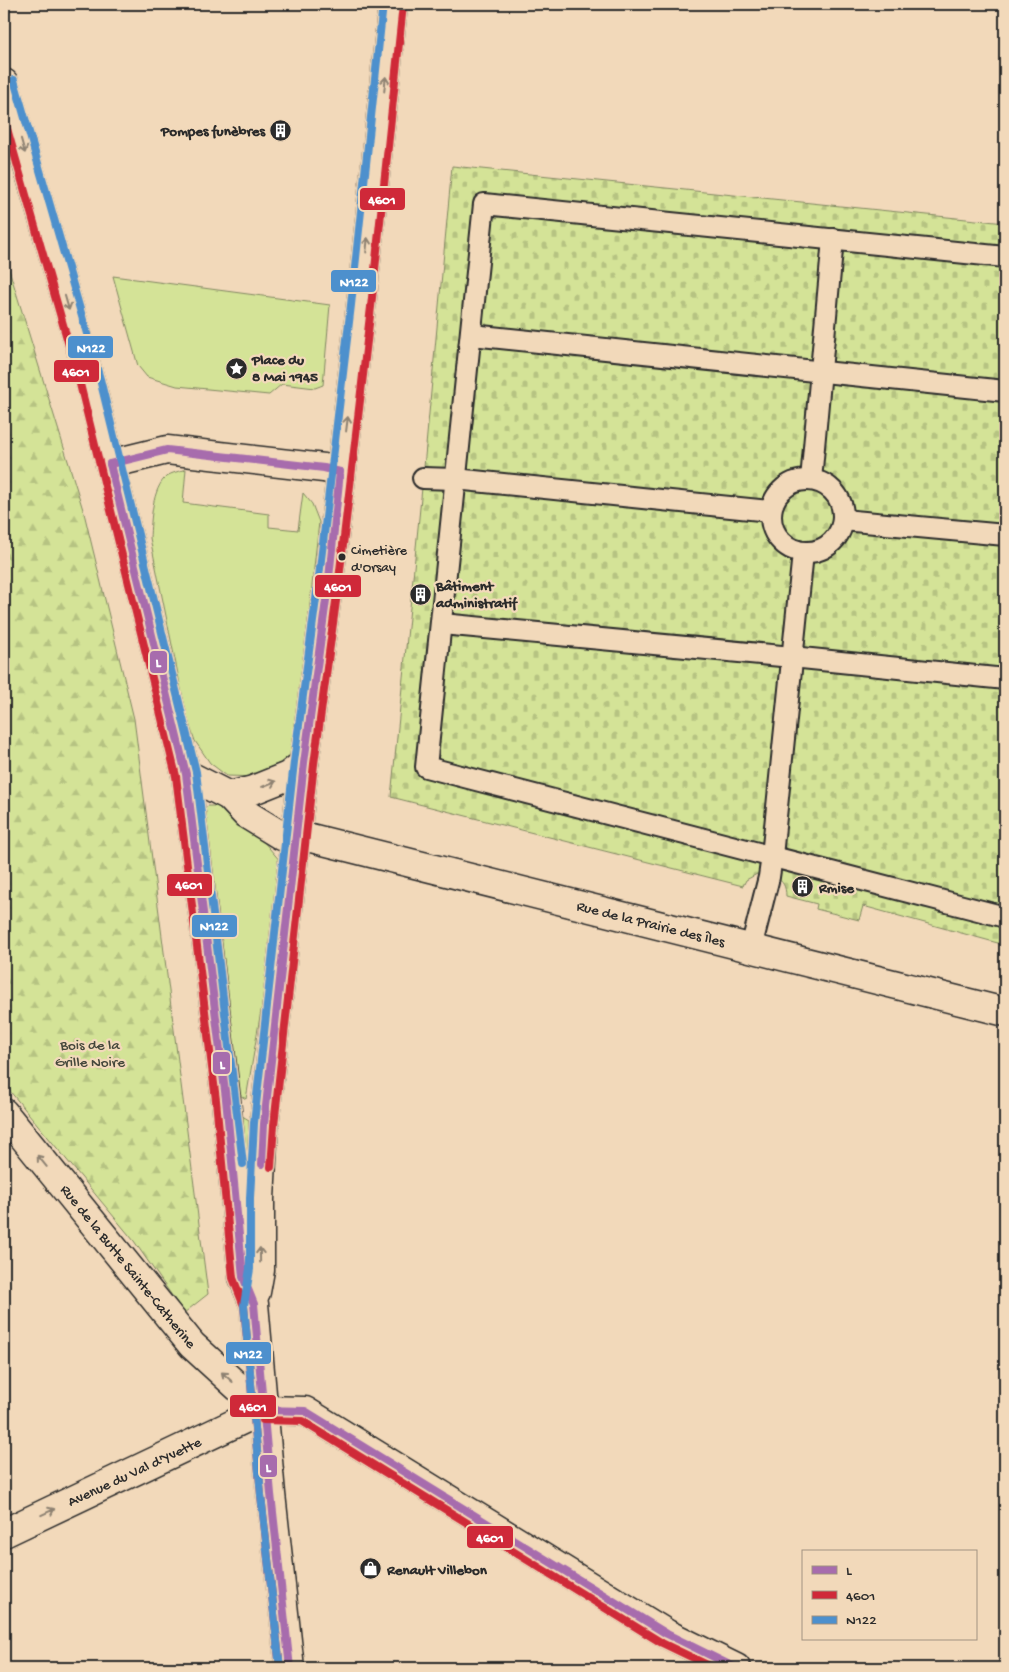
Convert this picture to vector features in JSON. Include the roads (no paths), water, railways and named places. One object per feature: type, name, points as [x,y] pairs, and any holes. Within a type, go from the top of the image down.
[{"type":"main road","points":[[290,1668],[254,1304],[260,1270],[260,1199],[264,1124],[304,763],[329,578],[360,315],[394,4]]},
{"type":"main road","points":[[4,83],[90,381],[186,774],[226,1100],[243,1277],[254,1304]]},
{"type":"main road","points":[[110,464],[167,450],[324,468],[340,472]]},
{"type":"main road","points":[[229,796],[253,790],[288,776],[304,763]]},
{"type":"main road","name":"Rue de la Prairie des Îles","points":[[186,774],[229,796],[246,814],[282,836],[311,838],[1005,1012]]},
{"type":"main road","name":"Rue de la Butte Sainte-Catherine","points":[[4,1113],[192,1345],[263,1410]]},
{"type":"main road","points":[[263,1410],[305,1411],[667,1634],[736,1668]]},
{"type":"main road","name":"Avenue du Val d'Yvette","points":[[4,1533],[263,1410]]},
{"type":"lane","points":[[1005,257],[484,204],[426,767],[1005,917]]},
{"type":"lane","points":[[812,480],[833,239]]},
{"type":"lane","points":[[472,335],[1005,391]]},
{"type":"lane","points":[[423,478],[770,511]]},
{"type":"lane","points":[[812,480],[824,484],[835,493],[842,506],[843,520],[839,534],[830,545],[817,551],[802,553],[788,548],[778,538],[771,526],[770,511],[775,498],[784,487],[797,481],[812,480]]},
{"type":"lane","points":[[843,520],[1005,535]]},
{"type":"lane","points":[[751,948],[769,877],[772,856],[802,553]]},
{"type":"lane","points":[[442,624],[1005,679]]},
{"type":"place","name":"Pompes funèbres","points":[[281,130]]},
{"type":"place","name":"Place du 8 Mai 1945","points":[[236,368]]},
{"type":"place","name":"Cimetière d'Orsay","points":[[342,557]]},
{"type":"place","name":"Bâtiment administratif","points":[[420,594]]},
{"type":"place","name":"Rmise","points":[[803,887]]},
{"type":"place","name":"Renault Villebon","points":[[371,1569]]},
{"type":"park label","name":"Bois de la Grille Noire","points":[[90,1052]]}]
